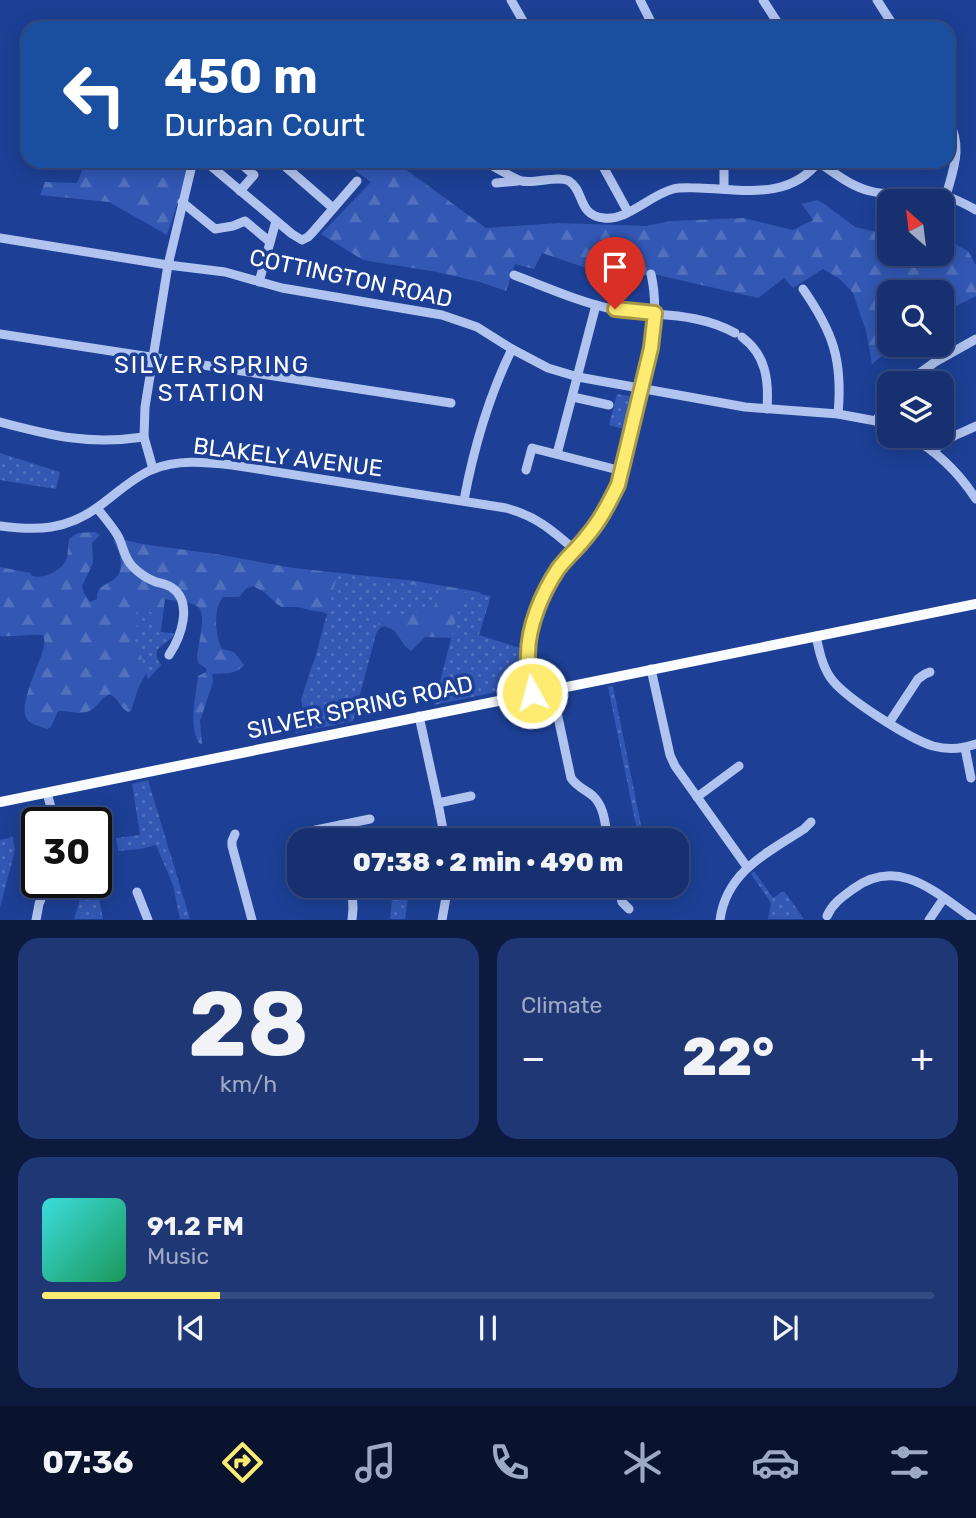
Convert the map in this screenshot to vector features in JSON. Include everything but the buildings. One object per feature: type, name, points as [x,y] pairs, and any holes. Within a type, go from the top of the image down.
[{"type":"main road","name":"SILVER SPRING ROAD","points":[[0,802],[976,604]]},
{"type":"street","points":[[512,0],[523,21]]},
{"type":"street","points":[[640,0],[650,21]]},
{"type":"street","points":[[763,0],[776,21]]},
{"type":"street","points":[[877,0],[890,21]]},
{"type":"street","points":[[955,136],[955,160]]},
{"type":"street","points":[[152,469],[144,437],[145,407],[168,265],[190,168]]},
{"type":"street","points":[[213,168],[297,238],[305,239],[357,181]]},
{"type":"street","points":[[240,191],[254,175],[246,168]]},
{"type":"street","points":[[287,168],[332,208]]},
{"type":"street","points":[[497,168],[520,181]]},
{"type":"street","points":[[604,168],[628,212]]},
{"type":"street","points":[[724,168],[724,189]]},
{"type":"street","points":[[496,183],[564,179],[572,183],[585,208],[595,216],[614,218],[674,189],[690,187],[756,190],[782,187],[800,179],[812,168]]},
{"type":"street","points":[[828,168],[848,182],[877,192]]},
{"type":"street","points":[[948,189],[953,168]]},
{"type":"street","points":[[954,200],[976,210]]},
{"type":"street","points":[[182,202],[215,229],[245,221],[270,242]]},
{"type":"street","points":[[259,282],[276,221]]},
{"type":"street","name":"COTTINGTON ROAD","points":[[0,237],[225,272],[309,293],[442,315],[477,327],[548,368],[578,377],[724,403],[838,414],[876,421]]},
{"type":"street","points":[[532,693],[528,656],[541,601],[559,568],[589,535],[609,505],[622,471],[651,348],[655,299],[651,274]]},
{"type":"street","points":[[513,275],[596,305],[691,317],[708,321],[738,335],[754,348],[763,366],[768,380],[767,409]]},
{"type":"street","points":[[803,289],[825,322],[837,357],[838,414]]},
{"type":"street","points":[[557,454],[596,305]]},
{"type":"street","points":[[0,334],[451,403]]},
{"type":"street","points":[[923,371],[976,339]]},
{"type":"street","points":[[464,500],[479,430],[495,384],[512,349]]},
{"type":"street","points":[[573,397],[609,405]]},
{"type":"street","points":[[0,422],[51,435],[85,440],[114,441],[144,437]]},
{"type":"street","points":[[932,451],[954,436],[976,426]]},
{"type":"street","points":[[526,471],[532,448],[622,471]]},
{"type":"street","points":[[927,448],[957,474],[976,499]]},
{"type":"street","name":"BLAKELY AVENUE","points":[[0,526],[47,528],[73,520],[97,508],[131,481],[152,469],[181,462],[211,463],[506,508],[528,514],[575,550]]},
{"type":"street","points":[[97,508],[119,538],[127,560],[134,568],[154,581],[172,587],[183,603],[184,620],[176,645],[169,655]]},
{"type":"street","points":[[816,636],[825,668],[832,681],[856,702],[904,733],[929,745],[965,748],[976,744]]},
{"type":"street","points":[[651,669],[673,761],[747,867]]},
{"type":"street","points":[[889,723],[918,679],[930,672]]},
{"type":"street","points":[[552,689],[569,774],[574,783],[599,803],[605,828]]},
{"type":"street","points":[[419,716],[443,828]]},
{"type":"street","points":[[965,748],[971,778]]},
{"type":"street","points":[[697,797],[739,766]]},
{"type":"street","points":[[47,793],[51,807]]},
{"type":"street","points":[[439,803],[471,796]]},
{"type":"street","points":[[325,828],[370,819]]},
{"type":"street","points":[[720,919],[727,894],[747,867],[811,822]]},
{"type":"street","points":[[234,834],[232,846],[252,919]]},
{"type":"street","points":[[827,916],[835,902],[859,884],[880,876],[903,876],[975,919]]},
{"type":"street","points":[[137,892],[148,919]]},
{"type":"street","points":[[36,919],[41,898]]},
{"type":"street","points":[[352,919],[353,898]]},
{"type":"street","points":[[442,919],[446,898]]},
{"type":"street","points":[[621,898],[629,909]]},
{"type":"street","points":[[929,919],[943,898]]},
{"type":"green space","points":[[83,168],[188,168],[167,235],[109,202],[40,195],[45,182],[77,183]]},
{"type":"green space","points":[[352,168],[404,168],[486,228],[559,223],[646,226],[671,221],[744,218],[793,230],[813,220],[802,204],[817,200],[855,227],[877,232],[877,266],[954,266],[954,243],[968,251],[976,265],[976,296],[954,307],[954,280],[877,280],[877,357],[880,357],[872,364],[866,331],[853,293],[841,280],[823,269],[793,288],[784,278],[758,298],[658,275],[607,275],[542,253],[534,269],[515,264],[506,291],[437,272],[363,260],[321,234],[371,182]]},
{"type":"green space","points":[[617,394],[631,397],[624,429],[609,425]]},
{"type":"green space","points":[[0,453],[60,472],[56,489],[0,480]]},
{"type":"green space","points":[[95,532],[100,535],[92,543],[93,563],[82,586],[90,602],[97,599],[101,588],[119,574],[120,557],[113,540],[115,538],[293,568],[415,581],[479,592],[483,595],[457,638],[425,637],[411,651],[394,630],[384,626],[380,628],[307,721],[301,700],[312,665],[330,628],[328,615],[298,607],[282,607],[253,586],[239,597],[223,597],[216,615],[220,644],[222,649],[234,652],[244,665],[234,672],[212,674],[213,682],[200,721],[202,744],[196,735],[193,719],[198,676],[207,669],[198,663],[197,656],[201,611],[191,604],[165,599],[161,631],[152,663],[139,686],[131,711],[125,710],[110,694],[88,712],[58,711],[51,727],[47,729],[31,723],[25,713],[27,694],[44,646],[43,635],[0,636],[0,567],[37,577],[48,575],[58,570],[65,562],[69,539],[78,533]]},
{"type":"green space","points":[[338,573],[439,589],[434,608],[380,619],[353,721],[295,733]]},
{"type":"green space","points":[[463,592],[491,596],[479,635],[520,648],[523,683],[521,687],[434,705]]},
{"type":"green space","points":[[139,606],[154,614],[151,630],[175,634],[158,650],[161,665],[148,679],[138,645],[133,640],[138,629],[134,620]]},
{"type":"green space","points":[[613,686],[642,828],[637,828],[608,687]]},
{"type":"green space","points":[[148,780],[190,919],[180,919],[173,885],[156,845],[118,851],[116,838],[140,835],[132,784]]},
{"type":"green space","points":[[13,837],[15,850],[0,907],[0,840]]},
{"type":"green space","points":[[754,871],[773,898],[784,891],[804,919],[768,919],[771,903],[751,874]]},
{"type":"green space","points":[[80,898],[99,898],[103,919],[74,919]]},
{"type":"green space","points":[[408,898],[405,919],[390,919],[392,899]]},
{"type":"district","name":"SILVER SPRING STATION","points":[[212,379]]},
{"type":"route","points":[[532,693],[529,642],[541,601],[559,568],[589,535],[609,505],[618,485],[651,348],[655,313],[615,309]]}]
